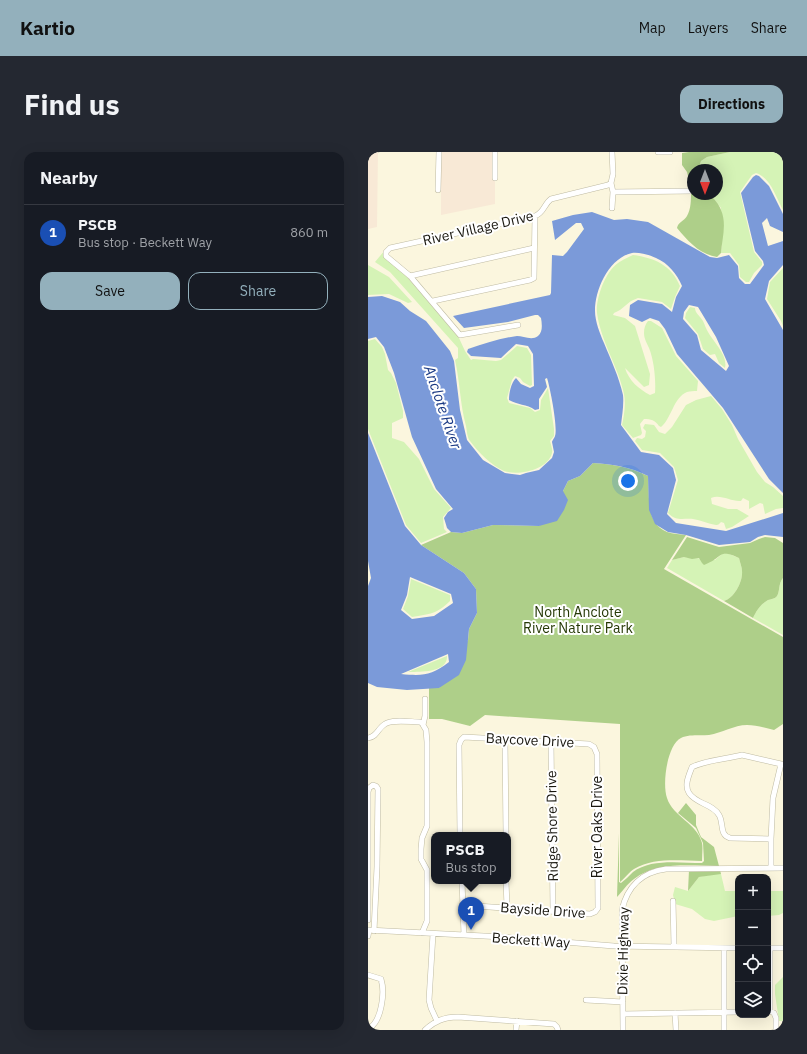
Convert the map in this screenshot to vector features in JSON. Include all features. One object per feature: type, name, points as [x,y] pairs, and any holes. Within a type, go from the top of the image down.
[{"type":"street","points":[[438,190],[439,152]]},
{"type":"street","points":[[495,152],[495,178]]},
{"type":"street","points":[[612,152],[612,208]]},
{"type":"street","points":[[658,152],[670,152]]},
{"type":"street","name":"River Village Drive","points":[[410,276],[386,256],[386,252],[390,248],[535,216],[542,212],[547,202],[553,198],[608,186],[611,183]]},
{"type":"street","points":[[613,192],[687,190]]},
{"type":"street","points":[[433,301],[534,278],[535,216]]},
{"type":"street","points":[[518,325],[460,335],[433,301],[410,276],[534,248]]},
{"type":"street","points":[[422,933],[427,921],[428,870],[421,859],[422,838],[428,820],[427,742],[426,730],[423,724],[425,716],[425,699]]},
{"type":"street","points":[[368,738],[375,736],[385,724],[392,721],[420,722],[423,724]]},
{"type":"street","name":"Baycove Drive","points":[[460,832],[459,745],[464,737],[589,744],[594,747]]},
{"type":"street","points":[[505,740],[506,832]]},
{"type":"street","name":"Ridge Shore Drive","points":[[551,742],[553,910]]},
{"type":"street","name":"River Oaks Drive","points":[[594,747],[597,754],[598,908]]},
{"type":"street","points":[[771,839],[725,837],[723,834],[719,813],[695,799],[689,793],[687,787],[692,767],[701,762],[710,762],[742,755],[781,764],[773,798],[771,868]]},
{"type":"street","points":[[368,920],[368,792],[369,788],[376,786],[378,789],[377,867],[370,930],[368,936]]},
{"type":"street","name":"Dixie Highway","points":[[623,1030],[622,910],[624,900],[636,881],[653,871],[666,869],[783,868]]},
{"type":"street","points":[[462,884],[464,935]]},
{"type":"street","points":[[506,884],[507,907]]},
{"type":"street","points":[[673,901],[674,946]]},
{"type":"street","name":"Bayside Drive","points":[[462,904],[590,914],[595,912],[598,908]]},
{"type":"street","name":"Beckett Way","points":[[370,930],[622,946],[735,948]]},
{"type":"street","points":[[433,934],[429,1000],[437,1021]]},
{"type":"street","points":[[724,948],[724,1030]]},
{"type":"street","points":[[771,948],[783,948]]},
{"type":"street","points":[[368,976],[381,979],[383,993],[380,1010],[375,1023],[368,1029]]},
{"type":"street","points":[[586,1000],[623,1002]]},
{"type":"street","points":[[623,1014],[735,1012]]},
{"type":"street","points":[[771,1012],[774,1013],[776,1018],[776,1030]]},
{"type":"street","points":[[675,1013],[676,1030]]},
{"type":"street","points":[[424,1030],[437,1021],[447,1017],[554,1024],[558,1030]]},
{"type":"street","points":[[516,1030],[517,1021]]},
{"type":"shaded area","points":[[368,152],[378,152],[377,227],[368,229]]},
{"type":"shaded area","points":[[441,152],[493,152],[495,204],[441,215]]},
{"type":"green space","points":[[730,152],[783,152],[783,210],[766,179],[756,173],[752,175],[740,192],[754,252],[762,262],[762,265],[754,273],[749,282],[746,282],[740,277],[739,265],[730,253],[721,253],[721,208],[715,200],[723,200],[723,164],[700,164],[701,161],[707,157]]},
{"type":"green space","points":[[730,152],[707,157],[701,161],[700,164],[687,164],[687,172],[682,165],[682,153]]},
{"type":"green space","points":[[690,200],[714,200],[720,208],[724,221],[724,232],[721,253],[717,257],[699,250],[677,228],[686,218]]},
{"type":"green space","points":[[385,250],[383,255],[385,258],[407,277],[447,323],[459,338],[471,360],[501,360],[517,346],[527,348],[531,355],[532,385],[530,386],[515,376],[512,380],[507,398],[509,403],[530,408],[535,412],[540,410],[541,400],[548,388],[554,436],[550,441],[552,453],[545,464],[524,472],[517,473],[504,471],[486,458],[470,441],[462,410],[455,360],[458,358],[458,348],[390,272],[375,262]]},
{"type":"green space","points":[[633,255],[648,258],[661,264],[672,273],[680,286],[671,309],[662,302],[638,298],[614,313],[613,315],[625,318],[635,326],[650,374],[649,385],[644,387],[625,368],[627,373],[632,381],[642,390],[650,395],[655,393],[655,376],[651,353],[644,333],[646,324],[648,321],[651,321],[662,328],[676,356],[698,381],[697,391],[688,392],[682,395],[668,419],[661,427],[653,420],[644,419],[640,424],[641,435],[633,438],[622,425],[625,398],[618,374],[599,324],[597,303],[602,286],[611,270],[617,264]]},
{"type":"green space","points":[[368,265],[389,277],[412,302],[408,303],[389,294],[368,295]]},
{"type":"green space","points":[[783,268],[783,326],[767,299],[770,282]]},
{"type":"green space","points":[[690,307],[695,308],[707,331],[723,354],[725,368],[719,363],[715,354],[710,355],[703,349],[698,334],[685,318]]},
{"type":"green space","points":[[375,339],[382,347],[385,354],[388,370],[396,383],[403,411],[403,418],[392,423],[392,438],[404,442],[419,459],[434,489],[451,508],[443,517],[444,529],[447,532],[421,543],[406,525],[368,429],[368,341]]},
{"type":"green space","points":[[711,396],[722,409],[732,425],[738,439],[757,472],[765,482],[783,496],[783,508],[776,509],[765,514],[763,504],[760,503],[749,509],[749,501],[743,498],[741,501],[722,497],[711,498],[712,504],[728,509],[737,509],[749,516],[732,527],[726,529],[724,523],[721,522],[716,525],[693,519],[677,519],[671,516],[668,513],[678,480],[674,467],[660,453],[642,450],[635,441],[637,438],[642,439],[645,437],[646,431],[643,428],[645,424],[654,425],[659,432],[665,434],[672,427],[686,405],[696,400]]},
{"type":"green space","name":"North Anclote River Nature Park","points":[[593,463],[621,466],[648,476],[650,508],[655,522],[660,528],[667,532],[686,535],[664,569],[783,637],[783,724],[774,730],[742,725],[719,733],[684,737],[676,742],[669,756],[665,784],[667,798],[674,810],[695,830],[699,836],[702,843],[702,861],[668,860],[642,865],[630,872],[620,882],[620,724],[485,715],[470,726],[442,719],[429,719],[429,688],[439,688],[468,640],[469,629],[477,613],[476,589],[464,573],[421,545],[451,532],[462,533],[493,525],[539,526],[563,491],[568,481],[580,476]]},
{"type":"green space","points":[[687,537],[719,547],[750,543],[765,537],[775,538],[783,543],[783,578],[780,583],[777,596],[763,604],[757,610],[753,618],[724,601],[731,597],[741,580],[742,569],[739,558],[724,554],[704,565],[699,558],[692,559],[684,557],[672,560]]},
{"type":"green space","points":[[727,553],[739,558],[742,568],[742,575],[737,589],[731,597],[724,601],[667,568],[672,560],[684,557],[715,560],[722,554]]},
{"type":"green space","points":[[783,578],[783,635],[753,618],[757,610],[763,604],[777,596],[780,583]]},
{"type":"green space","points":[[411,579],[450,595],[450,601],[441,609],[433,613],[412,617],[403,609],[408,596]]},
{"type":"green space","points":[[447,656],[446,662],[438,669],[408,672]]},
{"type":"green space","points":[[686,803],[696,815],[696,825],[701,837],[714,847],[719,866],[686,865],[653,869],[634,879],[617,897],[619,833],[619,882],[621,883],[633,872],[648,865],[666,862],[702,863],[704,861],[703,843],[696,828],[678,813]]},
{"type":"green space","points":[[689,870],[720,870],[721,874],[699,877],[688,891]]},
{"type":"green space","points":[[721,874],[725,891],[735,891],[735,917],[714,921],[705,919],[692,909],[675,904],[673,895],[675,887],[688,891],[699,877]]},
{"type":"green space","points":[[771,891],[783,891],[783,913],[771,916]]},
{"type":"green space","points":[[783,977],[783,1021],[779,1021],[775,985]]},
{"type":"water","name":"Anclote River","points":[[756,175],[759,176],[769,186],[783,214],[783,232],[770,226],[767,218],[762,223],[768,246],[783,241],[783,265],[769,281],[765,299],[783,330],[783,493],[769,479],[723,408],[677,354],[665,329],[659,321],[650,318],[642,322],[629,316],[630,305],[638,300],[662,304],[672,312],[676,297],[682,286],[678,277],[668,266],[654,257],[644,254],[632,253],[624,256],[610,268],[601,284],[596,302],[595,315],[599,332],[617,375],[623,395],[621,425],[641,452],[659,455],[673,468],[676,480],[667,514],[676,523],[726,531],[783,513],[783,537],[765,535],[750,542],[719,545],[686,535],[668,532],[655,524],[649,510],[648,476],[621,466],[593,463],[580,476],[568,481],[563,491],[568,500],[557,521],[539,526],[493,525],[462,533],[451,532],[447,528],[444,518],[448,512],[453,509],[436,489],[412,437],[394,373],[384,347],[376,337],[368,339],[368,297],[382,296],[400,302],[410,311],[426,321],[450,351],[454,361],[460,410],[467,440],[483,460],[505,473],[520,475],[539,470],[552,458],[554,452],[552,442],[556,432],[552,398],[547,378],[545,379],[547,387],[539,399],[539,409],[535,410],[509,400],[509,394],[516,378],[521,384],[530,388],[534,386],[533,354],[528,346],[516,344],[501,358],[471,356],[467,352],[468,349],[505,338],[517,336],[530,338],[536,337],[540,334],[542,325],[541,318],[538,315],[535,315],[508,322],[464,328],[453,316],[550,295],[552,255],[563,256],[584,229],[581,223],[576,223],[555,240],[552,221],[573,215],[592,212],[614,220],[627,219],[648,222],[710,257],[717,258],[729,255],[738,266],[739,278],[745,284],[750,284],[764,265],[763,261],[755,251],[741,193]],"holes":[[[689,305],[698,307],[716,337],[729,366],[726,371],[701,350],[697,335],[683,319],[684,312]]]},
{"type":"water","points":[[368,433],[405,526],[421,545],[464,573],[476,589],[477,613],[469,629],[466,660],[459,675],[439,688],[407,690],[377,687],[368,683],[368,586],[371,578],[368,561]],"holes":[[[410,577],[451,594],[453,603],[434,616],[412,619],[401,610],[407,595]],[[448,654],[449,662],[437,670],[421,675],[401,674]]]},
{"type":"place","name":"PSCB","points":[[471,930]]}]
